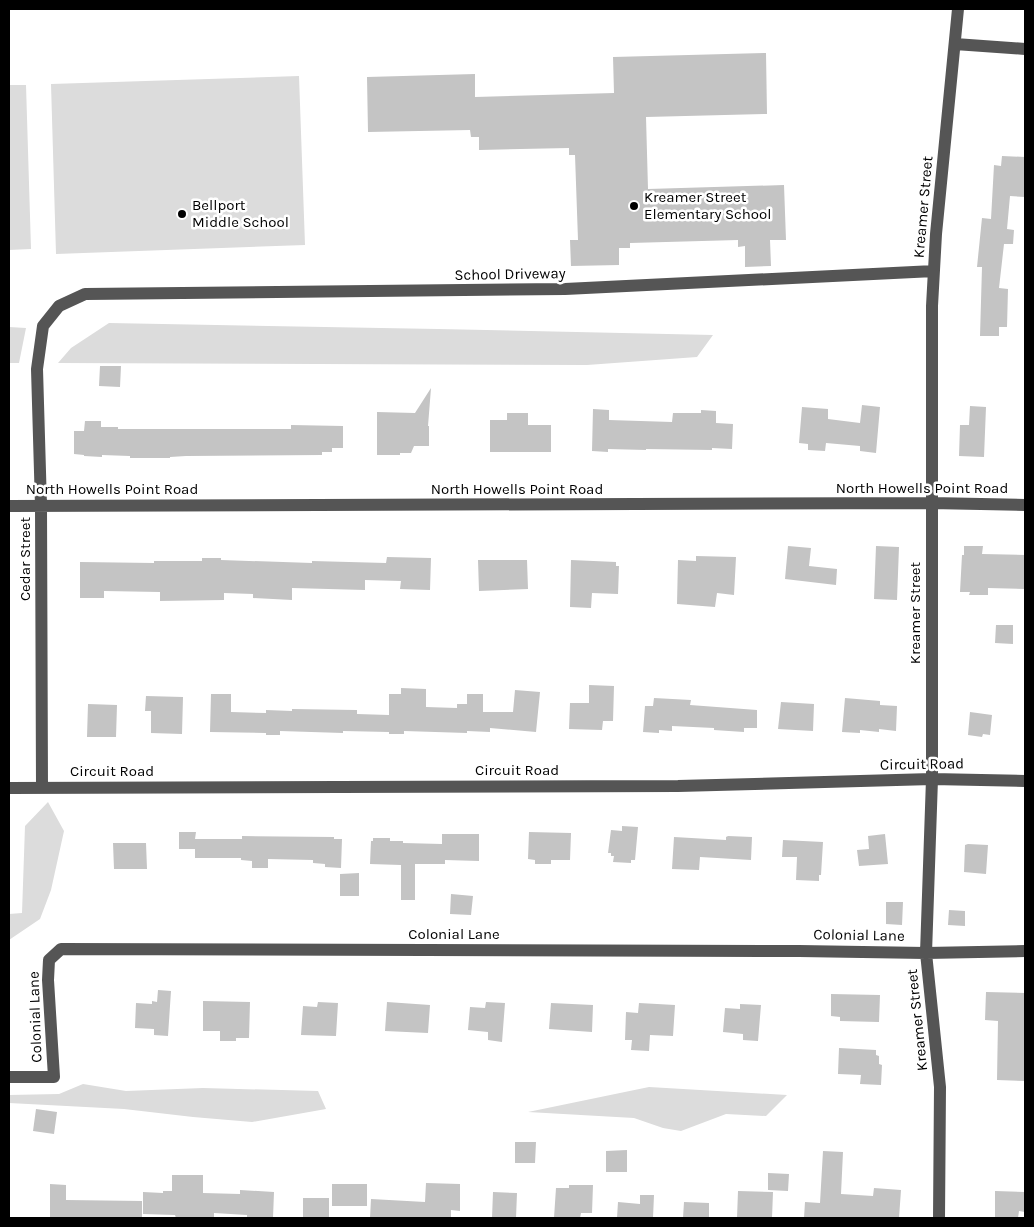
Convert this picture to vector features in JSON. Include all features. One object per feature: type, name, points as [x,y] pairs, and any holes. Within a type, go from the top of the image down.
[{"type":"street","name":"Kreamer Street","points":[[939,1218],[940,1087],[926,953],[932,779],[932,306],[936,234],[958,9]]},
{"type":"street","points":[[955,44],[1025,49]]},
{"type":"street","name":"School Driveway","points":[[85,294],[565,290],[934,271]]},
{"type":"street","name":"Cedar Street","points":[[42,788],[41,506],[37,370],[43,326],[59,306],[85,294]]},
{"type":"street","name":"North Howells Point Road","points":[[9,506],[931,503],[1025,505]]},
{"type":"street","name":"Circuit Road","points":[[9,788],[668,786],[932,779],[1025,780]]},
{"type":"street","name":"Colonial Lane","points":[[9,1077],[54,1077],[48,980],[49,960],[62,949],[926,953],[1025,951]]},
{"type":"shaded area","points":[[299,76],[305,245],[56,254],[51,84]]},
{"type":"shaded area","points":[[9,85],[26,85],[31,249],[9,250]]},
{"type":"shaded area","points":[[109,323],[713,335],[697,357],[587,365],[58,363],[71,348]]},
{"type":"shaded area","points":[[9,327],[26,328],[19,363],[9,363]]},
{"type":"shaded area","points":[[48,802],[64,831],[51,890],[40,919],[9,940],[9,914],[22,913],[25,826]]},
{"type":"shaded area","points":[[83,1084],[126,1091],[203,1088],[318,1091],[326,1109],[252,1122],[124,1109],[9,1103],[9,1095],[59,1094]]},
{"type":"shaded area","points":[[649,1087],[787,1095],[766,1116],[726,1114],[681,1131],[663,1128],[634,1118],[528,1112]]},
{"type":"building","points":[[766,53],[767,114],[646,117],[648,189],[784,185],[786,240],[770,240],[771,266],[745,267],[745,246],[738,247],[738,240],[630,243],[630,248],[619,248],[619,265],[571,266],[570,240],[578,240],[575,155],[569,155],[569,148],[479,150],[479,137],[471,137],[470,130],[368,132],[367,77],[475,74],[475,97],[614,93],[613,57]]},
{"type":"building","points":[[1002,156],[1025,157],[1025,197],[1010,196],[1007,229],[1014,230],[1013,244],[1004,244],[999,288],[1008,289],[1007,327],[999,327],[999,336],[980,336],[982,267],[977,267],[982,218],[991,219],[994,165],[1001,166]]},
{"type":"building","points":[[100,366],[121,366],[120,387],[99,386]]},
{"type":"building","points":[[431,388],[428,426],[429,446],[414,446],[411,453],[400,453],[400,455],[377,455],[377,412],[415,413]]},
{"type":"building","points":[[862,405],[880,407],[876,453],[860,451],[860,446],[826,443],[825,451],[808,450],[808,444],[799,443],[802,407],[828,409],[828,419],[860,423]]},
{"type":"building","points":[[970,406],[986,407],[984,457],[959,456],[960,425],[969,425]]},
{"type":"building","points":[[593,409],[609,410],[609,420],[672,422],[673,413],[701,413],[701,410],[716,411],[716,423],[733,424],[732,449],[608,449],[608,452],[592,451]]},
{"type":"building","points":[[507,413],[528,413],[528,425],[551,425],[551,452],[490,452],[490,420],[507,420]]},
{"type":"building","points":[[85,421],[101,421],[101,427],[118,427],[118,429],[291,429],[291,425],[343,426],[343,448],[332,448],[332,452],[322,452],[322,455],[186,456],[170,458],[84,456],[74,454],[74,431],[84,431]]},
{"type":"building","points":[[788,546],[811,548],[809,566],[837,569],[836,585],[785,579]]},
{"type":"building","points":[[876,546],[899,547],[897,600],[874,599]]},
{"type":"building","points":[[964,546],[983,546],[982,554],[1025,555],[1025,589],[988,588],[988,595],[969,595],[970,592],[960,592]]},
{"type":"building","points":[[696,556],[736,557],[734,595],[717,593],[715,607],[677,604],[678,560],[696,561]]},
{"type":"building","points":[[387,557],[431,558],[430,590],[400,589],[401,581],[365,580],[365,590],[292,588],[292,600],[253,598],[253,594],[224,593],[224,600],[160,601],[160,592],[104,591],[104,598],[80,598],[80,562],[154,563],[154,561],[202,561],[202,558],[221,558],[221,560],[312,563],[312,561],[386,563]]},
{"type":"building","points":[[478,560],[527,560],[528,589],[479,591]]},
{"type":"building","points":[[571,560],[616,562],[616,566],[619,566],[618,594],[592,593],[591,608],[570,607]]},
{"type":"building","points":[[996,625],[1013,625],[1013,644],[995,643]]},
{"type":"building","points":[[589,685],[614,686],[613,721],[603,721],[602,730],[569,729],[570,703],[589,703]]},
{"type":"building","points":[[401,688],[426,689],[426,707],[457,708],[457,704],[467,704],[467,694],[483,694],[483,712],[513,712],[515,690],[540,692],[536,732],[490,728],[490,732],[404,731],[404,734],[389,734],[389,732],[280,731],[280,735],[266,735],[266,733],[210,732],[211,694],[231,694],[231,712],[266,713],[266,710],[292,711],[292,709],[357,710],[357,714],[389,715],[389,694],[401,694]]},
{"type":"building","points":[[146,696],[183,697],[182,734],[151,733],[151,711],[145,711]]},
{"type":"building","points":[[654,698],[691,700],[690,705],[757,710],[757,728],[744,728],[744,732],[672,726],[672,731],[659,730],[659,733],[643,732],[645,706],[653,706]]},
{"type":"building","points":[[845,698],[880,701],[880,705],[897,706],[896,731],[879,729],[879,732],[860,730],[860,733],[842,732]]},
{"type":"building","points":[[781,702],[814,704],[813,731],[778,729]]},
{"type":"building","points":[[88,704],[117,705],[116,737],[87,737]]},
{"type":"building","points":[[970,712],[992,715],[990,735],[983,734],[982,737],[968,735]]},
{"type":"building","points":[[622,826],[638,827],[635,860],[631,860],[631,863],[613,862],[614,856],[608,853],[611,830],[622,831]]},
{"type":"building","points":[[179,832],[196,832],[195,839],[242,839],[242,836],[334,837],[334,839],[342,839],[341,868],[325,867],[325,864],[313,863],[313,860],[268,859],[268,868],[252,868],[252,861],[241,860],[241,858],[195,858],[195,849],[179,849]]},
{"type":"building","points":[[529,832],[571,833],[570,860],[551,860],[551,864],[535,864],[535,860],[528,859]]},
{"type":"building","points":[[442,834],[479,834],[479,861],[445,860],[445,864],[415,864],[415,900],[401,900],[401,865],[370,864],[371,841],[373,841],[373,838],[390,838],[390,841],[403,841],[403,843],[442,844]]},
{"type":"building","points":[[885,834],[888,864],[859,866],[857,850],[869,849],[868,836]]},
{"type":"building","points":[[728,836],[752,837],[751,860],[700,857],[699,870],[672,869],[674,837],[726,840]]},
{"type":"building","points":[[783,840],[823,842],[819,881],[796,880],[797,857],[782,857]]},
{"type":"building","points":[[113,843],[146,843],[147,869],[114,869]]},
{"type":"building","points":[[965,845],[988,845],[986,874],[964,872]]},
{"type":"building","points":[[359,873],[359,896],[340,896],[340,874]]},
{"type":"building","points":[[451,894],[473,896],[471,915],[450,914]]},
{"type":"building","points":[[886,902],[903,902],[902,925],[886,924]]},
{"type":"building","points":[[949,910],[965,911],[965,926],[948,925]]},
{"type":"building","points":[[158,990],[171,991],[168,1036],[154,1035],[154,1029],[135,1028],[136,1003],[152,1004],[152,1001],[157,1002]]},
{"type":"building","points":[[986,992],[1025,993],[1025,1081],[997,1080],[998,1021],[985,1020]]},
{"type":"building","points":[[831,994],[880,995],[879,1022],[840,1021],[840,1017],[831,1016]]},
{"type":"building","points":[[203,1001],[250,1002],[249,1038],[236,1038],[236,1041],[220,1041],[220,1031],[203,1031]]},
{"type":"building","points":[[318,1002],[338,1003],[336,1036],[301,1035],[303,1006],[317,1007]]},
{"type":"building","points":[[387,1002],[430,1005],[428,1033],[385,1031]]},
{"type":"building","points":[[486,1002],[505,1003],[502,1042],[488,1040],[488,1032],[468,1030],[470,1007],[485,1008]]},
{"type":"building","points":[[551,1003],[593,1005],[592,1032],[549,1029]]},
{"type":"building","points":[[639,1003],[675,1005],[673,1036],[650,1035],[649,1051],[631,1050],[632,1040],[625,1040],[626,1012],[638,1013]]},
{"type":"building","points":[[740,1004],[761,1005],[758,1041],[743,1040],[743,1034],[723,1032],[725,1008],[740,1009]]},
{"type":"building","points":[[839,1048],[876,1050],[876,1055],[879,1056],[879,1064],[882,1065],[881,1085],[860,1084],[861,1075],[838,1074]]},
{"type":"building","points":[[36,1109],[57,1112],[54,1134],[33,1131]]},
{"type":"building","points":[[515,1142],[536,1142],[535,1163],[515,1163]]},
{"type":"building","points":[[627,1150],[627,1172],[606,1172],[606,1151]]},
{"type":"building","points":[[823,1151],[843,1152],[841,1194],[873,1196],[874,1188],[901,1190],[899,1218],[804,1218],[805,1202],[820,1203]]},
{"type":"building","points":[[768,1173],[789,1174],[788,1191],[768,1190]]},
{"type":"building","points":[[172,1175],[203,1175],[203,1193],[240,1194],[240,1190],[274,1192],[273,1218],[247,1218],[247,1215],[214,1213],[214,1218],[176,1218],[175,1215],[143,1214],[143,1192],[163,1193],[163,1191],[172,1191]]},
{"type":"building","points":[[426,1183],[460,1184],[460,1211],[451,1210],[451,1218],[370,1218],[371,1199],[425,1202]]},
{"type":"building","points":[[50,1184],[66,1185],[66,1200],[142,1201],[142,1218],[50,1218]]},
{"type":"building","points":[[332,1184],[367,1184],[367,1206],[332,1206]]},
{"type":"building","points":[[569,1185],[593,1185],[592,1213],[581,1213],[580,1218],[554,1218],[556,1188],[569,1188]]},
{"type":"building","points":[[738,1191],[773,1192],[772,1218],[737,1218]]},
{"type":"building","points":[[995,1191],[1025,1192],[1025,1212],[1019,1211],[1018,1218],[995,1218]]},
{"type":"building","points":[[493,1192],[517,1193],[516,1218],[492,1218]]},
{"type":"building","points":[[640,1195],[654,1195],[653,1218],[617,1218],[618,1202],[640,1204]]},
{"type":"building","points":[[303,1198],[329,1198],[329,1218],[303,1218]]},
{"type":"building","points":[[684,1202],[709,1203],[709,1218],[683,1218]]},
{"type":"place","name":"Kreamer Street Elementary School","points":[[634,206]]},
{"type":"place","name":"Bellport Middle School","points":[[182,214]]}]
